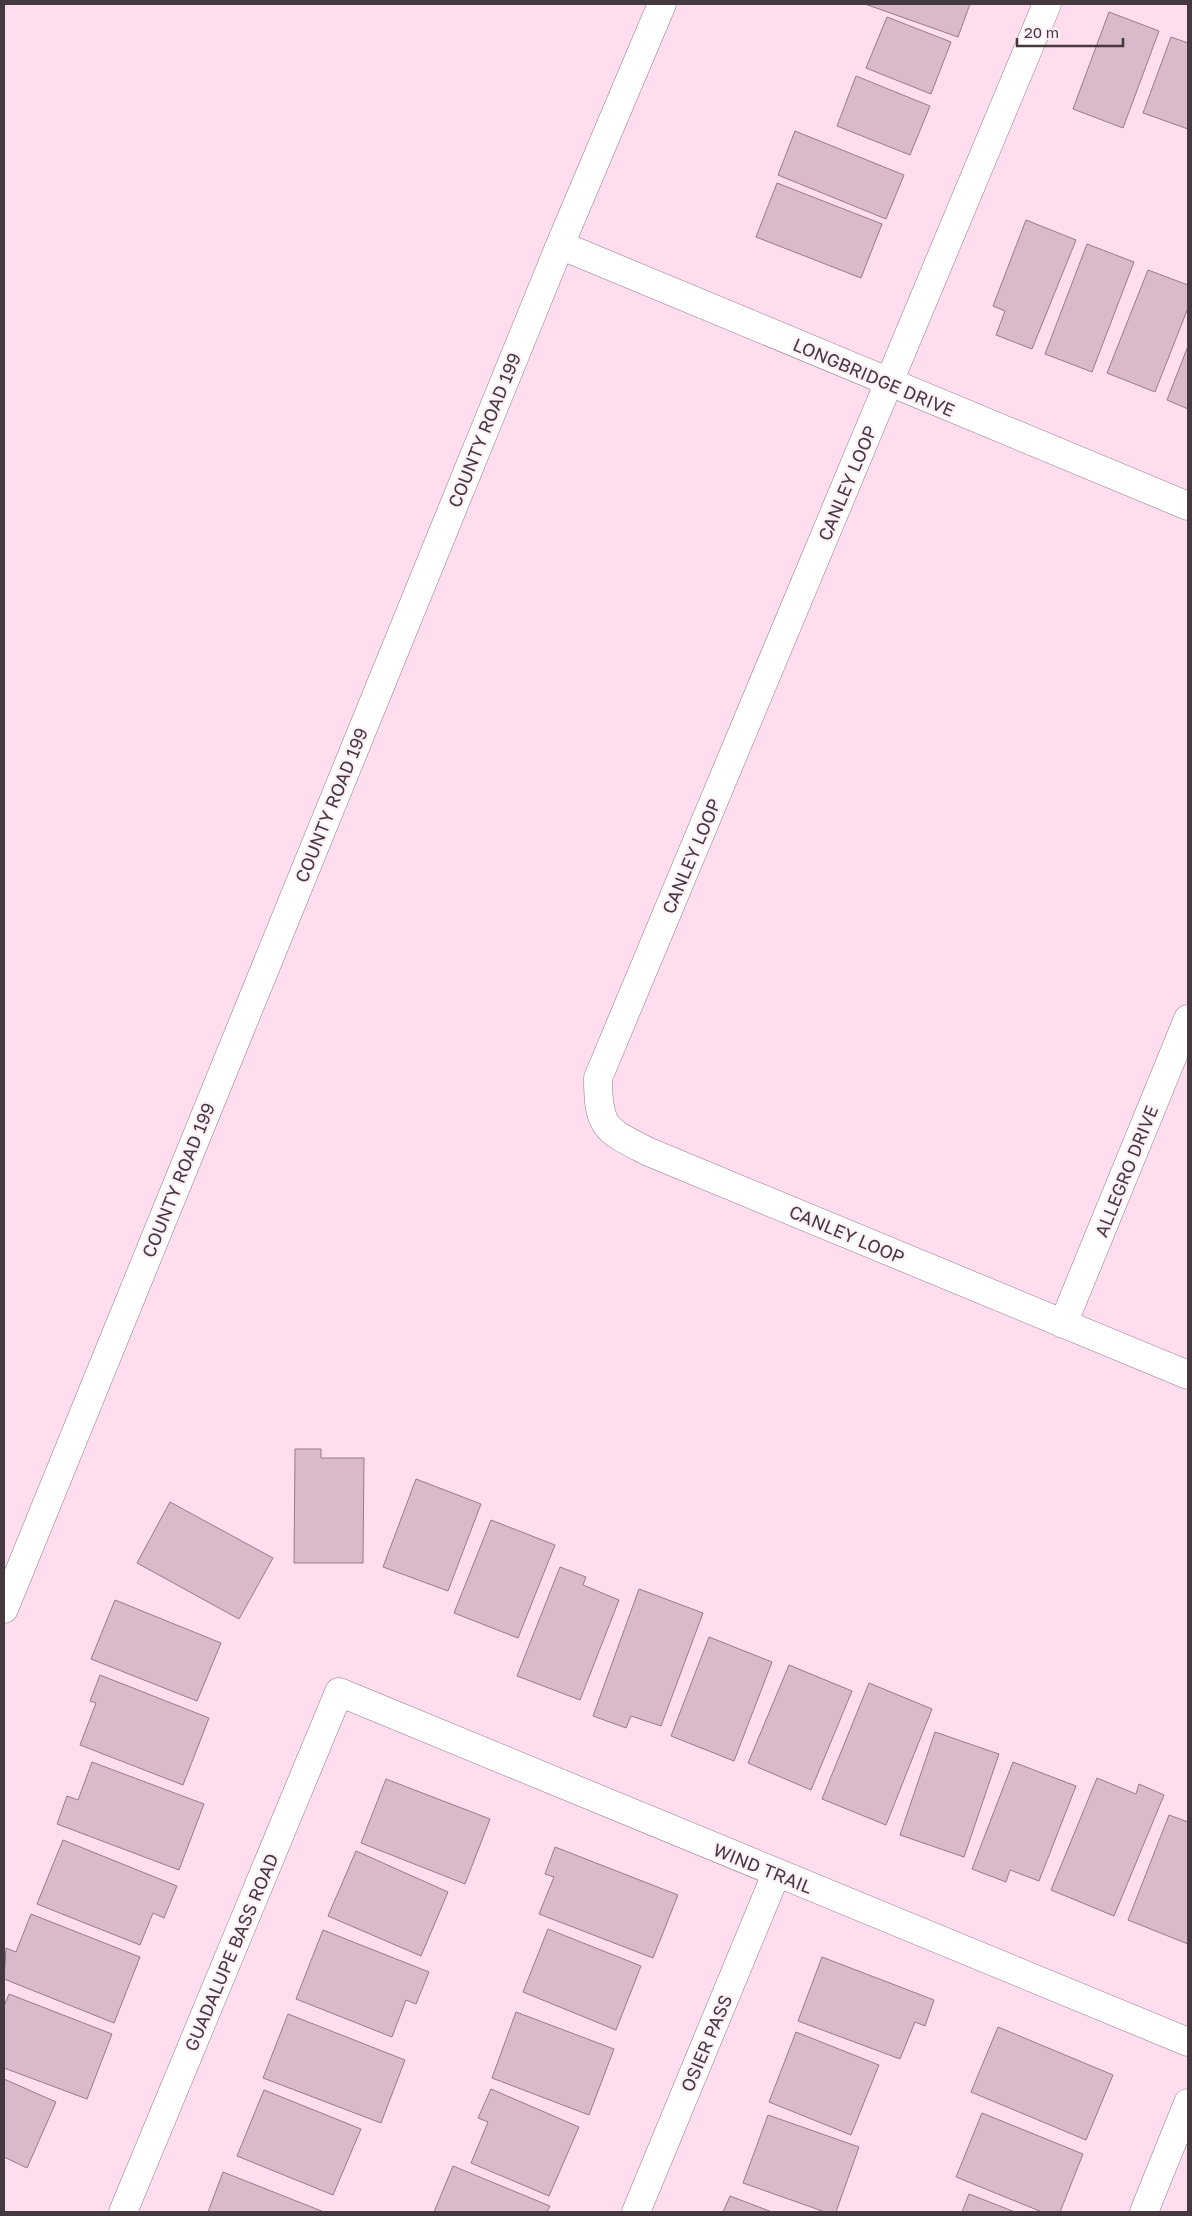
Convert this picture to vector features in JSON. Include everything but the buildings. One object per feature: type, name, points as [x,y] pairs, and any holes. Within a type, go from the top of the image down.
[{"type":"street","name":"COUNTY ROAD 199","points":[[4,1609],[560,245],[662,4]]},
{"type":"street","name":"CANLEY LOOP","points":[[1047,4],[598,1078],[598,1108],[611,1133],[649,1152],[1188,1376]]},
{"type":"street","name":"LONGBRIDGE DRIVE","points":[[560,245],[888,383],[1188,506]]},
{"type":"street","name":"ALLEGRO DRIVE","points":[[1063,1324],[1188,1019]]},
{"type":"street","name":"WIND TRAIL","points":[[339,1692],[776,1874],[1188,2042]]},
{"type":"street","name":"GUADALUPE BASS ROAD","points":[[123,2212],[339,1692]]},
{"type":"street","name":"OSIER PASS","points":[[636,2212],[776,1874]]},
{"type":"street","points":[[1144,2212],[1188,2103]]}]
